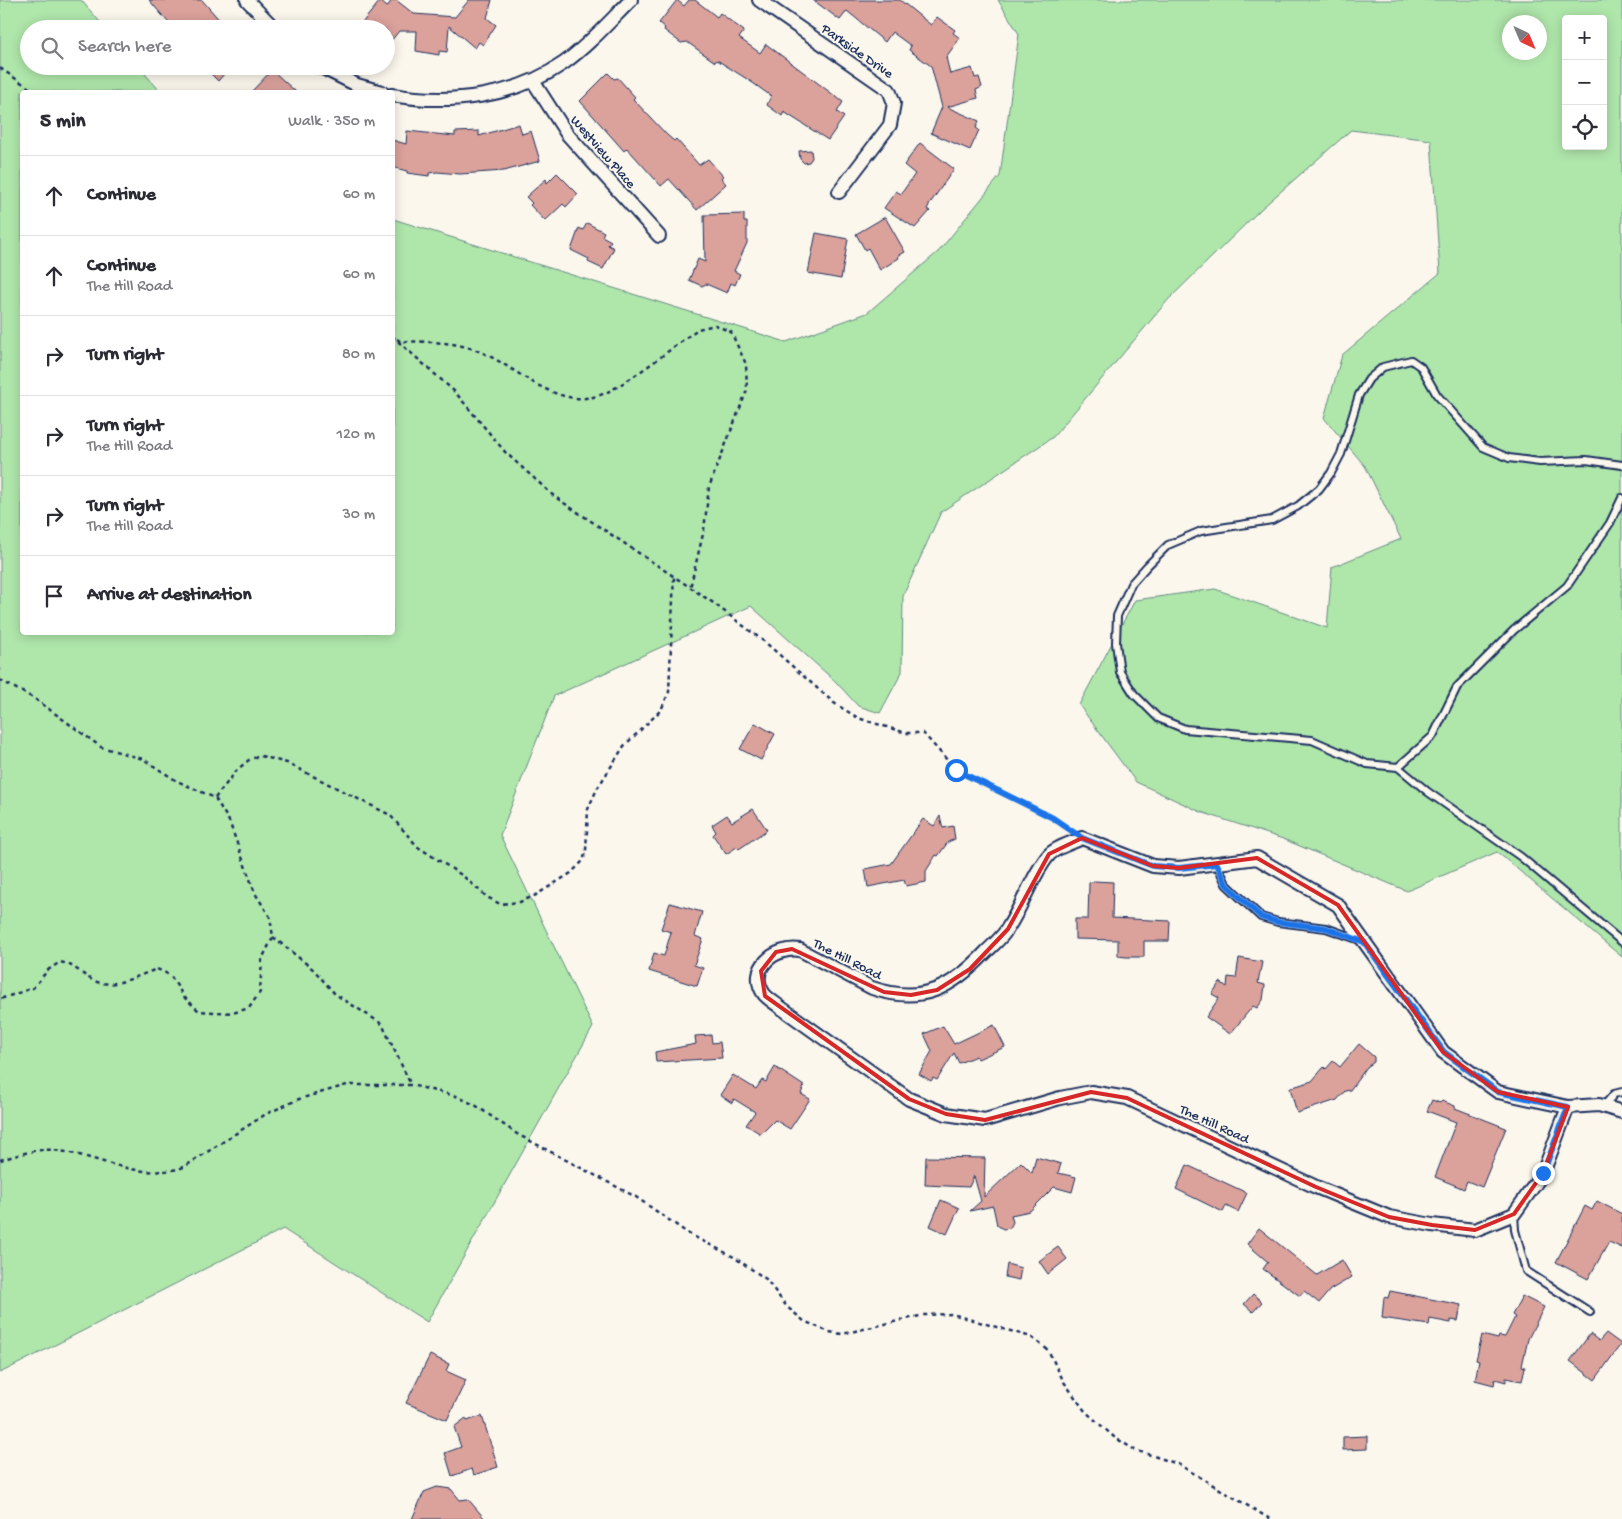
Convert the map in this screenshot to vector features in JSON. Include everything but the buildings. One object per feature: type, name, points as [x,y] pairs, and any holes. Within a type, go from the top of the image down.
[{"type":"street","points":[[247,0],[267,20]]},
{"type":"street","points":[[395,95],[428,98],[473,97],[501,92],[532,81],[566,62],[631,0]]},
{"type":"street","name":"Parkside Drive","points":[[759,0],[889,90],[894,103],[890,125],[839,192]]},
{"type":"street","points":[[337,75],[357,85],[375,90]]},
{"type":"street","name":"Westview Place","points":[[532,81],[567,134],[659,236]]},
{"type":"street","points":[[1082,838],[1153,866],[1179,868],[1257,858],[1338,905],[1444,1052],[1498,1092],[1568,1107],[1604,1106],[1622,1112]]},
{"type":"street","name":"The Hill Road","points":[[1082,838],[1049,854],[1008,929],[970,968],[949,984],[918,994],[884,992],[872,988],[800,950],[792,948],[776,952],[764,964],[760,980],[765,996],[909,1099],[946,1114],[985,1120],[1060,1098],[1091,1092],[1127,1098],[1316,1187],[1389,1217],[1474,1230],[1514,1214]]},
{"type":"street","points":[[1514,1214],[1543,1173],[1568,1107]]},
{"type":"lane","points":[[1622,465],[1586,460],[1540,462],[1509,458],[1483,447],[1436,395],[1421,367],[1411,360],[1383,367],[1369,379],[1359,395],[1341,454],[1331,473],[1319,489],[1298,506],[1272,520],[1201,531],[1168,545],[1131,584],[1117,616],[1116,643],[1120,672],[1134,694],[1158,718],[1185,729],[1312,740],[1367,764],[1398,767],[1428,792],[1521,857],[1622,942]]},
{"type":"lane","points":[[1398,767],[1433,736],[1457,687],[1514,630],[1567,586],[1610,523],[1622,498]]},
{"type":"lane","points":[[1217,864],[1226,884],[1261,917],[1278,922],[1326,928],[1364,942]]},
{"type":"lane","points":[[1604,1106],[1614,1094],[1622,1092]]},
{"type":"lane","points":[[1514,1214],[1515,1230],[1526,1271],[1590,1312]]},
{"type":"path","points":[[0,68],[32,90]]},
{"type":"path","points":[[395,338],[400,341],[443,342],[474,349],[497,359],[553,393],[576,399],[594,397],[613,390],[698,329],[715,325],[731,332],[746,364],[747,390],[709,487],[704,530],[690,588]]},
{"type":"path","points":[[395,339],[455,392],[506,453],[555,497],[674,576],[766,643],[842,708],[858,718],[906,734],[923,733],[956,770],[1053,818],[1082,838]]},
{"type":"path","points":[[215,798],[238,769],[250,759],[261,756],[286,763],[390,815],[418,847],[463,876],[487,897],[500,904],[520,902],[536,895],[571,873],[583,861],[586,852],[588,809],[597,788],[624,746],[661,710],[669,692],[674,576]]},
{"type":"path","points":[[0,680],[35,698],[101,747],[143,759],[177,781],[215,798],[229,821],[255,893],[270,917],[273,937],[262,959],[260,992],[249,1008],[233,1013],[199,1011],[184,997],[170,975],[157,969],[118,983],[97,982],[69,963],[60,962],[48,970],[34,988],[0,999]]},
{"type":"path","points":[[273,937],[314,970],[335,994],[382,1024],[411,1085]]},
{"type":"path","points":[[0,1160],[27,1152],[52,1149],[120,1167],[151,1173],[169,1172],[184,1167],[266,1114],[299,1099],[347,1085],[411,1085],[456,1096],[475,1105],[517,1134],[636,1197],[689,1234],[732,1256],[766,1279],[787,1308],[804,1321],[829,1332],[842,1334],[924,1315],[952,1314],[1031,1337],[1048,1350],[1064,1382],[1085,1411],[1114,1437],[1135,1450],[1178,1464],[1270,1519]]},
{"type":"highlighted area","points":[[1082,838],[1153,866],[1179,868],[1257,858],[1338,905],[1443,1052],[1498,1092],[1568,1107],[1543,1173],[1514,1214],[1475,1230],[1432,1225],[1389,1217],[1316,1187],[1127,1098],[1091,1092],[985,1120],[946,1114],[909,1099],[765,996],[761,971],[776,952],[792,949],[884,992],[911,995],[937,990],[970,969],[1008,929],[1049,854]]},
{"type":"green space","points":[[0,0],[81,0],[98,20],[20,20],[20,75],[146,75],[159,90],[20,90],[20,635],[395,635],[395,220],[786,342],[867,313],[939,251],[1000,176],[1019,34],[998,0],[1622,0],[1622,957],[1497,852],[1407,891],[1283,839],[1201,812],[1136,782],[1079,705],[1135,600],[1215,589],[1327,628],[1332,567],[1401,539],[1365,466],[1324,418],[1342,355],[1440,273],[1431,140],[1351,130],[1262,208],[1168,300],[1053,437],[941,512],[903,596],[902,672],[880,713],[858,706],[836,682],[751,606],[554,696],[500,835],[593,1027],[427,1322],[283,1229],[0,1373]]},
{"type":"route","points":[[956,770],[1053,818],[1082,838],[1103,848],[1153,866],[1179,868],[1217,864],[1226,884],[1261,917],[1278,922],[1326,928],[1364,942],[1444,1052],[1498,1092],[1568,1107],[1543,1173]]}]
